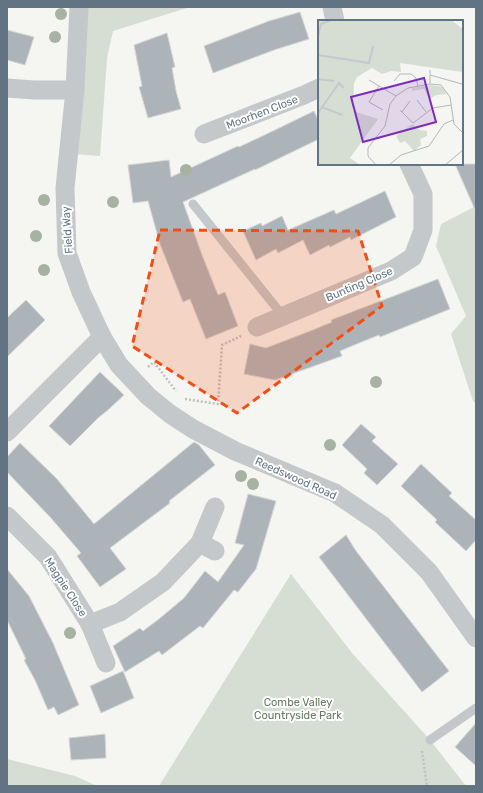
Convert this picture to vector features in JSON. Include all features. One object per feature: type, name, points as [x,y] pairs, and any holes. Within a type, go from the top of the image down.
[{"type":"street","name":"Field Way","points":[[79,7],[75,90],[64,188],[67,253],[81,292],[102,337]]},
{"type":"street","points":[[332,7],[335,20]]},
{"type":"street","points":[[7,88],[34,90],[75,90]]},
{"type":"street","name":"Moorhen Close","points":[[204,134],[318,88]]},
{"type":"street","name":"Bunting Close","points":[[257,327],[391,271],[413,257],[423,230],[423,194],[409,165]]},
{"type":"street","points":[[7,432],[102,337]]},
{"type":"street","name":"Reedswood Road","points":[[102,337],[119,365],[148,396],[170,414],[193,429],[234,451],[335,493],[382,525],[429,572],[476,638]]},
{"type":"street","name":"Magpie Close","points":[[90,624],[120,612],[163,582],[207,547],[215,508]]},
{"type":"street","name":"Magpie Close","points":[[7,516],[48,557],[90,624],[106,663]]},
{"type":"lane","points":[[193,204],[283,316]]},
{"type":"lane","points":[[430,740],[476,708]]},
{"type":"path","points":[[181,399],[218,404],[222,345],[257,327]]},
{"type":"path","points":[[133,380],[154,362],[176,392]]},
{"type":"path","points":[[427,786],[421,752],[430,740]]},
{"type":"highlighted area","points":[[160,230],[358,231],[382,306],[237,413],[132,346]]},
{"type":"green space","points":[[84,7],[190,7],[113,31],[107,58],[100,156],[73,154]]},
{"type":"green space","points":[[476,206],[476,404],[473,401],[451,334],[466,316],[436,246],[441,224]]},
{"type":"green space","name":"Combe Valley Countryside Park","points":[[291,574],[352,653],[430,740],[466,786],[159,786]]},
{"type":"green space","points":[[7,759],[75,776],[97,786],[7,786]]},
{"type":"building","points":[[300,12],[309,39],[274,50],[213,73],[204,46],[269,21]]},
{"type":"building","points":[[7,30],[34,37],[25,65],[7,60]]},
{"type":"building","points":[[167,33],[175,67],[172,68],[181,109],[148,118],[139,87],[142,86],[134,45]]},
{"type":"building","points":[[314,111],[318,120],[318,139],[255,170],[183,202],[218,295],[225,292],[238,326],[206,339],[190,299],[183,302],[160,244],[148,201],[133,203],[128,165],[169,160],[171,177],[238,146],[239,147]]},
{"type":"building","points":[[476,164],[476,212],[455,165]]},
{"type":"building","points":[[385,191],[396,217],[351,240],[350,237],[330,247],[329,245],[310,255],[303,240],[278,253],[276,249],[256,260],[243,231],[261,223],[262,226],[282,216],[288,230],[334,210],[336,214]]},
{"type":"building","points":[[438,279],[450,309],[340,351],[342,356],[275,380],[244,374],[250,344],[266,348],[332,322],[331,320]]},
{"type":"building","points":[[26,300],[45,320],[7,357],[7,318]]},
{"type":"building","points":[[100,372],[124,395],[70,446],[49,426]]},
{"type":"building","points":[[361,424],[376,437],[372,441],[398,464],[377,485],[364,473],[367,469],[342,445]]},
{"type":"building","points":[[194,442],[199,445],[215,465],[169,501],[170,503],[110,548],[126,569],[100,587],[77,556],[81,553],[51,518],[7,472],[7,457],[20,443],[57,479],[94,524]]},
{"type":"building","points":[[421,464],[452,493],[449,496],[476,520],[476,540],[466,551],[435,522],[437,520],[401,486]]},
{"type":"building","points":[[248,494],[276,501],[256,569],[238,592],[234,590],[203,628],[200,626],[162,655],[159,651],[125,672],[113,646],[140,628],[143,631],[159,619],[184,598],[205,571],[218,582],[244,545],[235,543]]},
{"type":"building","points":[[346,535],[356,551],[449,671],[422,692],[319,557]]},
{"type":"building","points":[[7,569],[29,596],[53,643],[79,705],[58,715],[54,707],[48,710],[7,620]]},
{"type":"building","points":[[123,671],[134,698],[101,713],[90,686]]},
{"type":"building","points":[[476,723],[476,766],[455,747]]},
{"type":"building","points":[[105,734],[106,758],[71,760],[69,738]]}]
